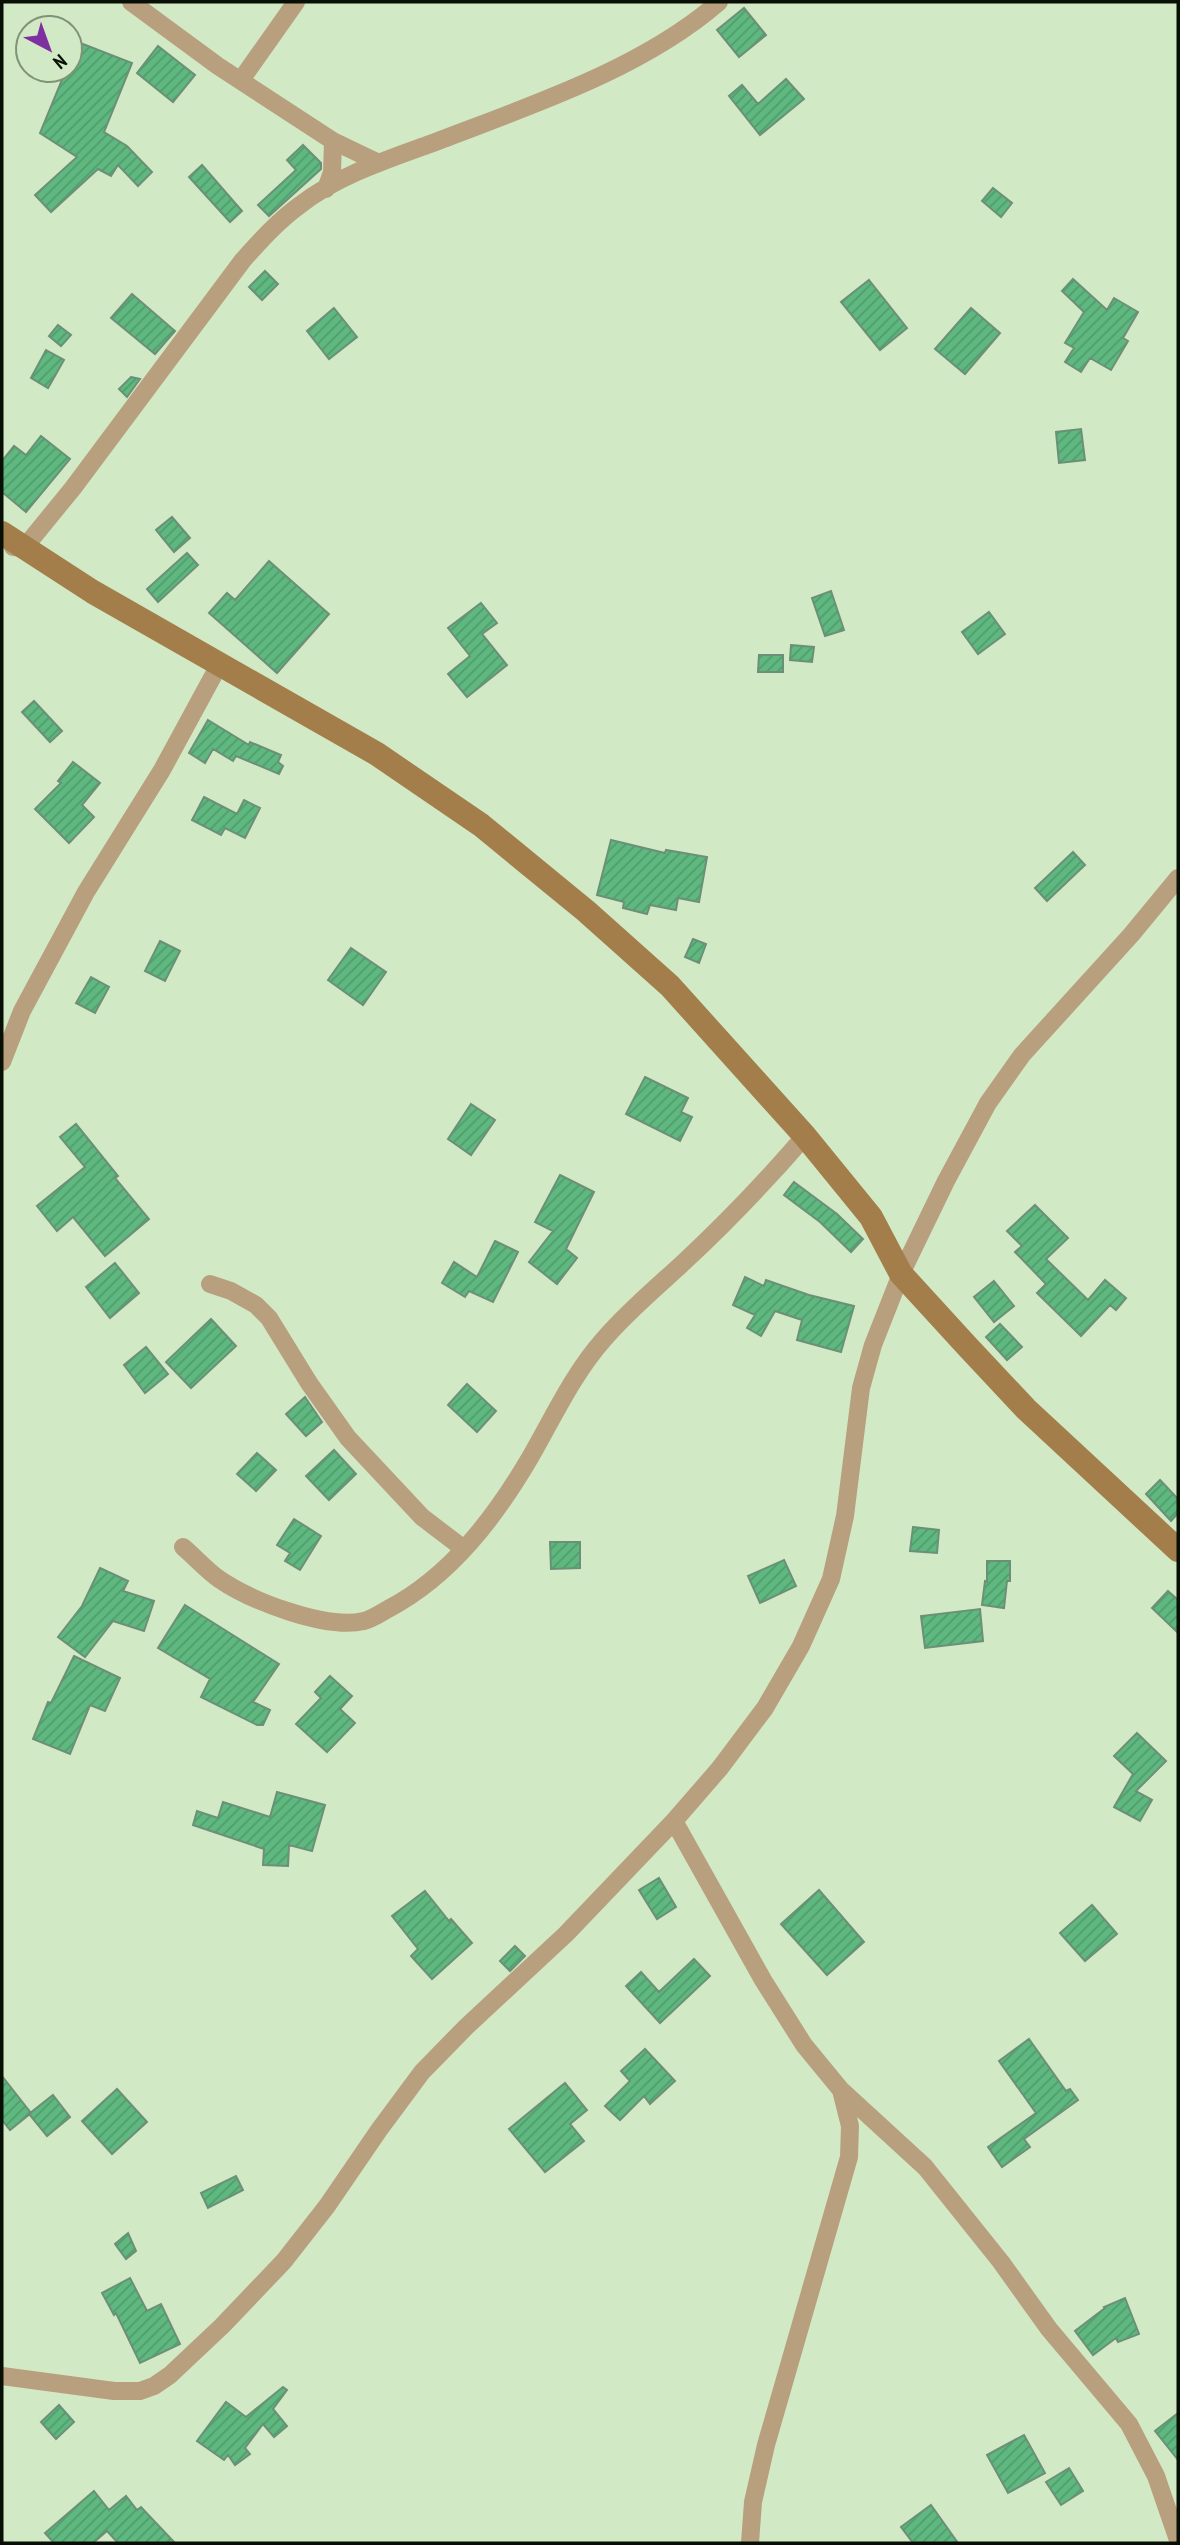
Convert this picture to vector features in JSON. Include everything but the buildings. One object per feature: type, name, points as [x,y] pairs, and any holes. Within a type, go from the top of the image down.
[{"type":"street","points":[[131,2],[240,80],[332,141],[379,163]]},
{"type":"street","points":[[240,80],[296,2]]},
{"type":"street","points":[[13,547],[73,488],[243,260],[271,229],[302,203],[379,163],[531,105],[617,67],[666,42],[719,2]]},
{"type":"street","points":[[326,189],[332,172],[332,141]]},
{"type":"street","points":[[2,533],[13,547],[377,754],[481,825],[586,911],[670,986],[805,1136],[871,1217],[901,1274],[1026,1409],[1178,1550]]},
{"type":"street","points":[[2,1062],[22,1011],[86,892],[162,771],[219,665]]},
{"type":"street","points":[[2,2376],[102,2389],[140,2391],[170,2375],[222,2326],[284,2261],[327,2206],[422,2072],[566,1934],[674,1821],[720,1768],[765,1709],[800,1646],[831,1579],[845,1517],[861,1388],[873,1345],[901,1274],[946,1181],[988,1103],[1021,1055],[1131,935],[1178,878]]},
{"type":"street","points":[[183,1547],[219,1578],[274,1606],[311,1618],[341,1623],[366,1620],[398,1604],[435,1578],[484,1528],[531,1457],[552,1416],[604,1339],[740,1209],[805,1136]]},
{"type":"street","points":[[210,1284],[232,1290],[256,1305],[269,1318],[309,1383],[348,1438],[422,1517],[464,1549]]},
{"type":"street","points":[[674,1821],[763,1980],[804,2045],[841,2090],[925,2166],[1001,2262],[1049,2329],[1129,2424],[1156,2476],[1178,2540]]},
{"type":"street","points":[[750,2543],[753,2502],[766,2445],[849,2157],[850,2126],[841,2090]]}]
